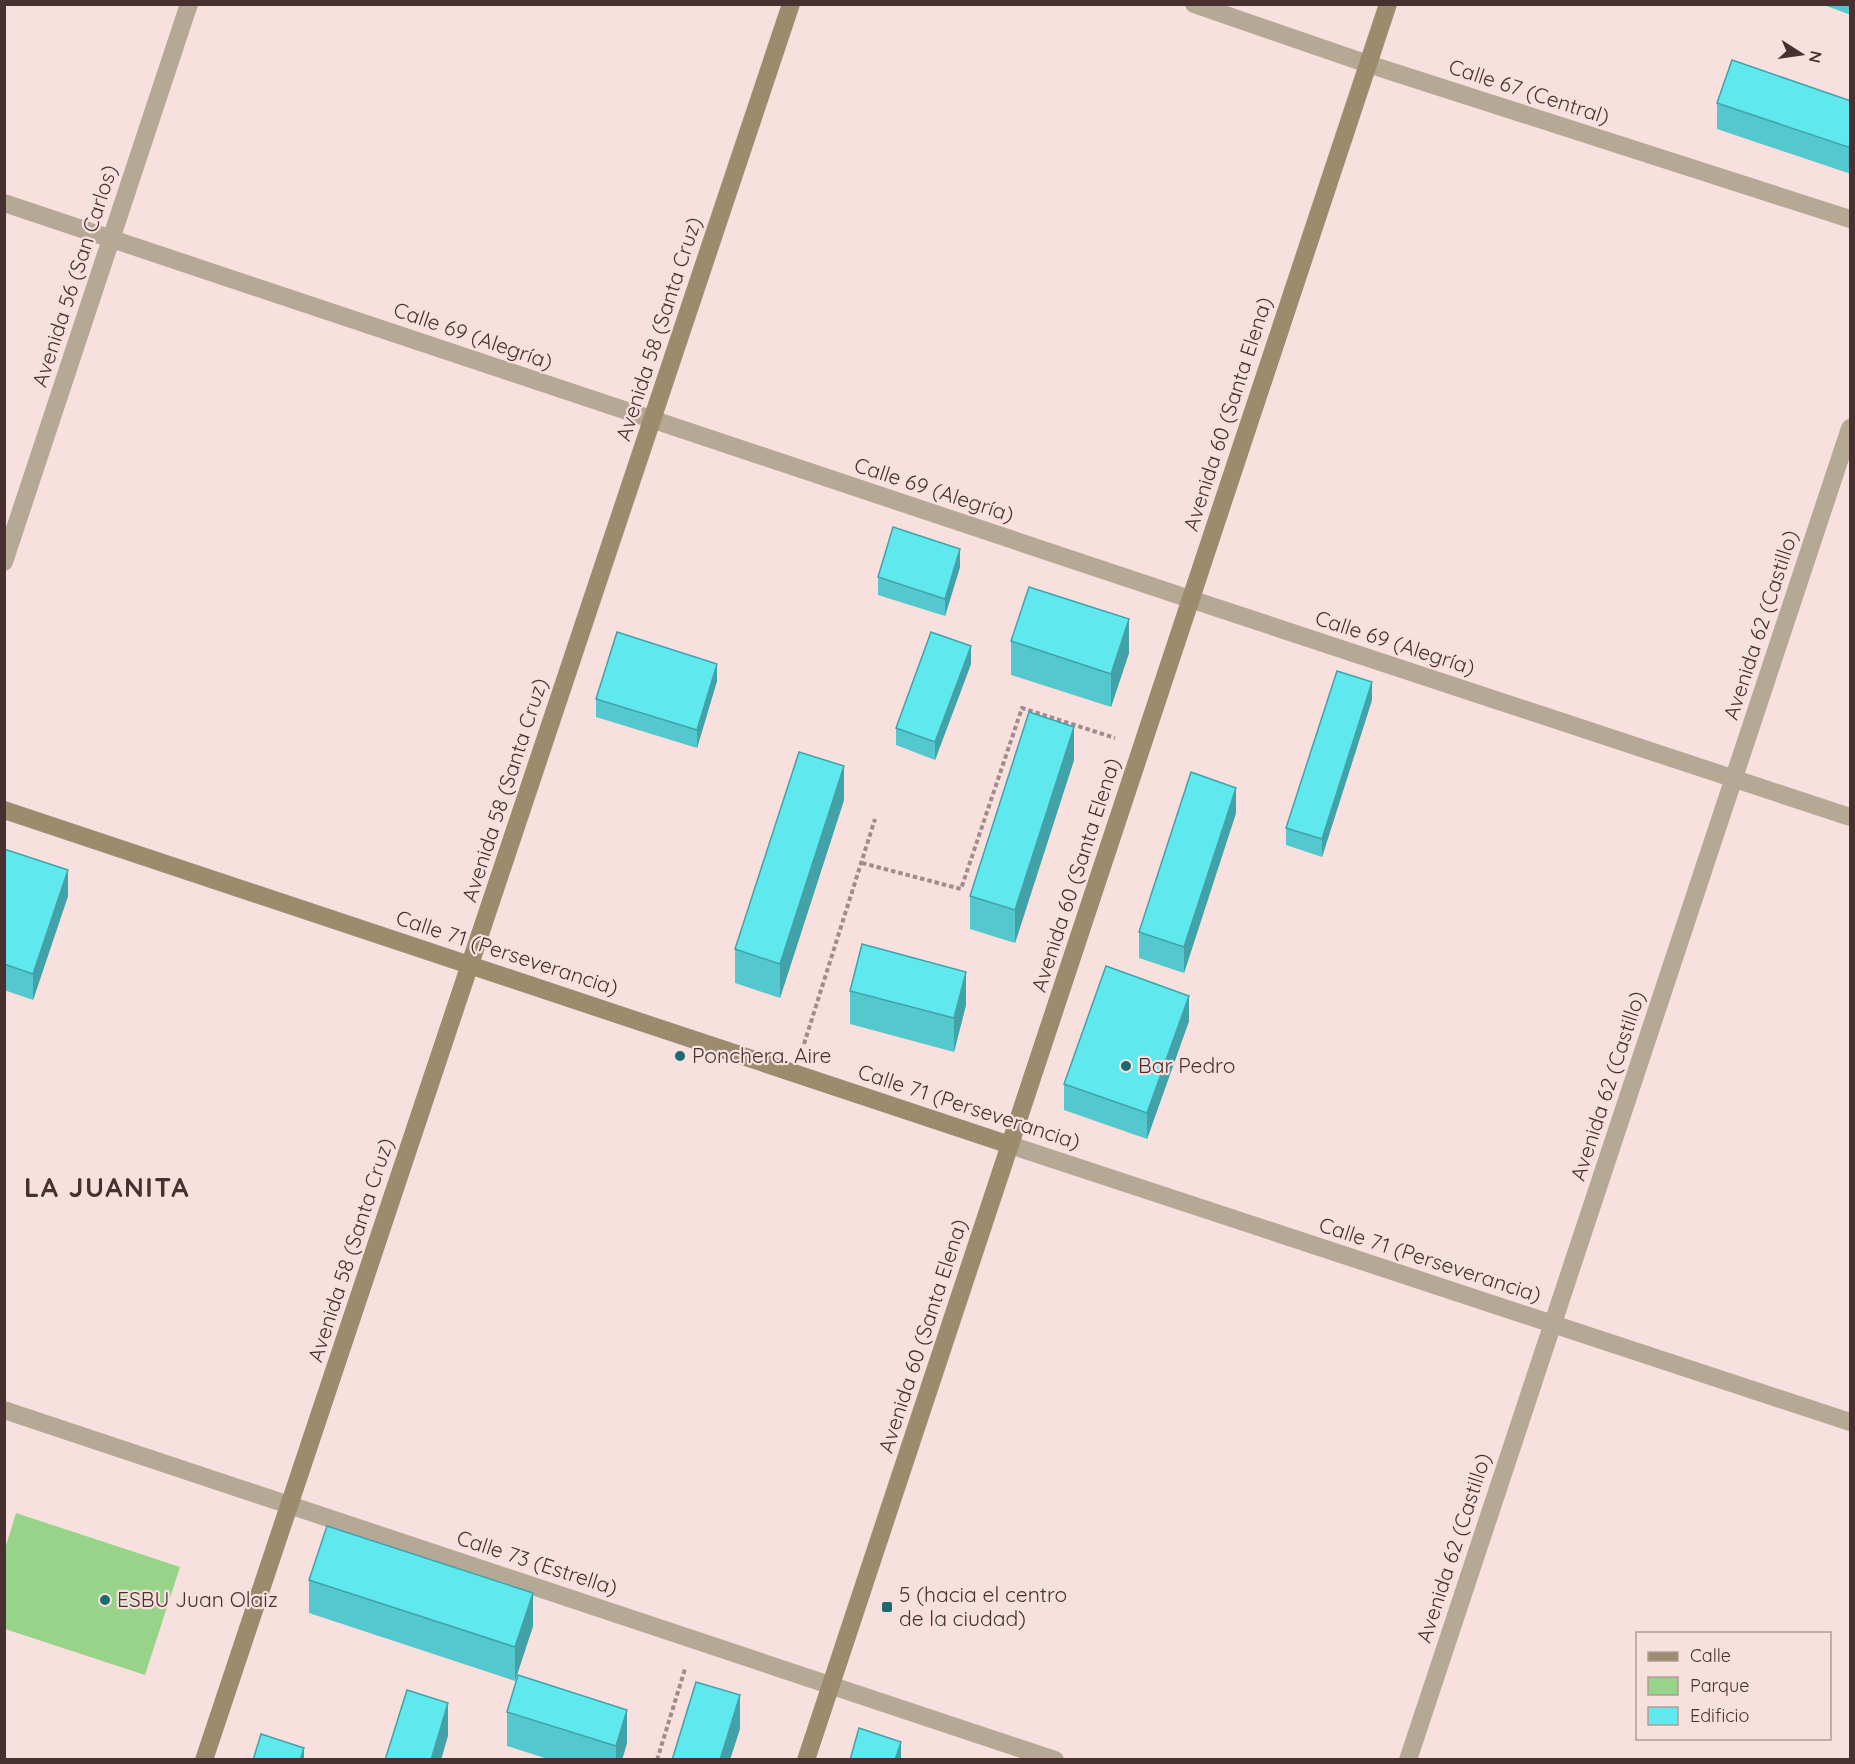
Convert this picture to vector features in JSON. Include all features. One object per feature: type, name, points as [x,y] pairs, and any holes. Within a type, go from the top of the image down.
[{"type":"street","name":"Avenida 56 (San Carlos)","points":[[4,562],[189,4]]},
{"type":"street","name":"Avenida 58 (Santa Cruz)","points":[[204,1760],[791,4]]},
{"type":"street","name":"Calle 67 (Central)","points":[[1194,4],[1368,64],[1851,219]]},
{"type":"street","name":"Avenida 60 (Santa Elena)","points":[[806,1760],[1388,4]]},
{"type":"street","name":"Calle 69 (Alegría)","points":[[4,203],[1851,817]]},
{"type":"street","name":"Avenida 62 (Castillo)","points":[[1408,1760],[1851,428]]},
{"type":"street","name":"Calle 71 (Perseverancia)","points":[[4,810],[1851,1422]]},
{"type":"street","name":"Calle 73 (Estrella)","points":[[4,1410],[1055,1760]]},
{"type":"path","points":[[861,862],[961,889],[1022,708],[1142,747]]},
{"type":"path","points":[[795,1073],[875,819]]},
{"type":"path","points":[[657,1760],[694,1639]]},
{"type":"green space","points":[[16,1513],[180,1567],[145,1675],[5,1629],[5,1549]]},
{"type":"building","points":[[1732,60],[1851,101],[1851,148],[1717,103]]},
{"type":"building","points":[[893,527],[960,549],[945,599],[878,577]]},
{"type":"building","points":[[1029,587],[1129,619],[1111,674],[1011,641]]},
{"type":"building","points":[[617,632],[717,664],[697,730],[596,699]]},
{"type":"building","points":[[931,632],[971,646],[935,742],[896,728]]},
{"type":"building","points":[[1337,671],[1372,682],[1322,839],[1286,828]]},
{"type":"building","points":[[1029,712],[1074,727],[1015,910],[970,896]]},
{"type":"building","points":[[799,752],[844,766],[780,964],[735,949]]},
{"type":"building","points":[[1191,772],[1236,788],[1184,947],[1139,932]]},
{"type":"building","points":[[4,849],[68,870],[33,974],[4,964]]},
{"type":"building","points":[[862,944],[966,972],[954,1018],[850,991]]},
{"type":"building","name":"Bar Pedro","points":[[1106,966],[1189,996],[1147,1113],[1064,1084]]},
{"type":"building","points":[[327,1526],[533,1593],[515,1647],[309,1580]]},
{"type":"building","points":[[518,1675],[627,1710],[616,1746],[507,1712]]},
{"type":"building","points":[[696,1682],[740,1695],[720,1760],[672,1760]]},
{"type":"building","points":[[407,1690],[448,1703],[431,1760],[385,1760]]},
{"type":"building","points":[[859,1728],[901,1742],[895,1760],[850,1760]]},
{"type":"building","points":[[261,1734],[304,1748],[300,1760],[253,1760]]},
{"type":"place","name":"Ponchera. Aire","points":[[680,1056]]},
{"type":"place","name":"Bar Pedro","points":[[1126,1066]]},
{"type":"place","name":"ESBU Juan Olaiz","points":[[105,1600]]},
{"type":"place","name":"5 (hacia el centro de la ciudad)","points":[[887,1607]]},
{"type":"district","name":"LA JUANITA","points":[[107,1188]]}]
